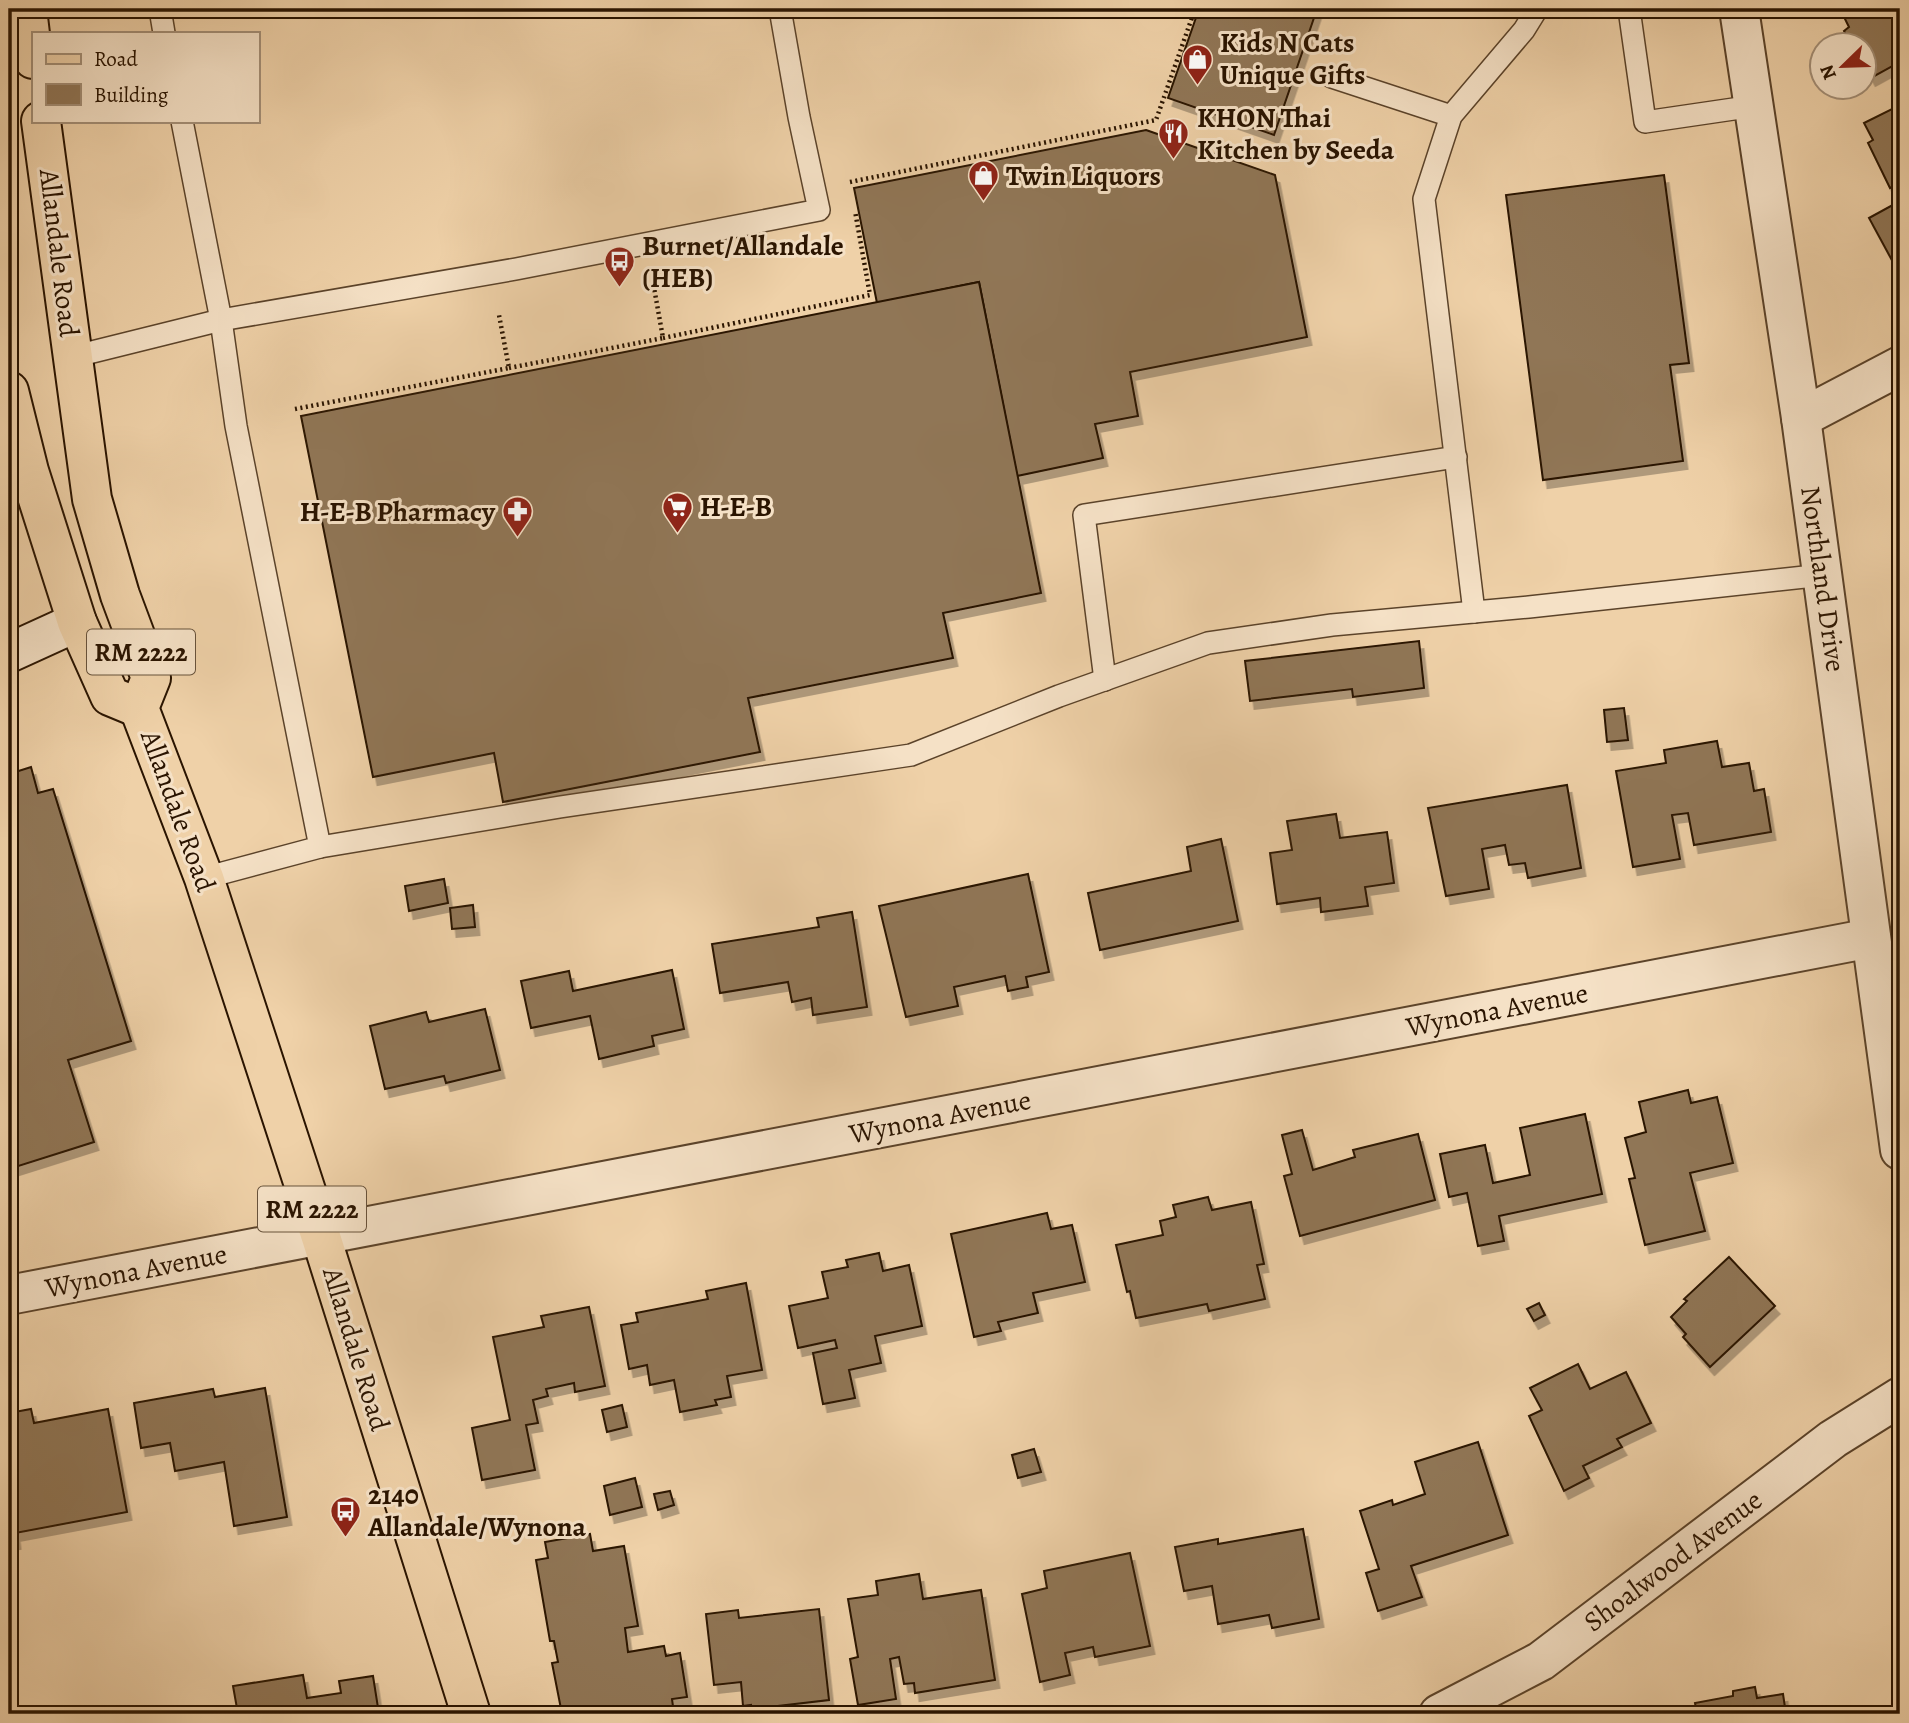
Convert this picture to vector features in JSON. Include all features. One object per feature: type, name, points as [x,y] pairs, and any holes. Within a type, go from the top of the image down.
[{"type":"main road","points":[[27,9],[32,51]]},
{"type":"main road","name":"Allandale Road","points":[[41,122],[92,499],[120,595],[151,678],[139,708],[204,878],[321,1237],[471,1714]]},
{"type":"main road","name":"Allandale Road","points":[[9,391],[29,471],[77,622],[110,696],[139,708]]},
{"type":"street","name":"Northland Drive","points":[[1739,9],[1801,418],[1900,1150]]},
{"type":"street","points":[[1801,418],[1900,366]]},
{"type":"street","points":[[9,653],[77,622]]},
{"type":"street","name":"Wynona Avenue","points":[[9,1295],[1871,937]]},
{"type":"street","name":"Shoalwood Avenue","points":[[1439,1714],[1541,1661],[1833,1439],[1900,1397]]},
{"type":"lane","points":[[160,9],[164,32]]},
{"type":"lane","points":[[72,357],[220,320],[516,269],[820,210],[779,9]]},
{"type":"lane","points":[[1474,612],[1424,199],[1451,116],[1524,30],[1537,9]]},
{"type":"lane","points":[[1629,9],[1645,122],[1754,106]]},
{"type":"lane","points":[[1332,77],[1451,116]]},
{"type":"lane","points":[[181,122],[220,320],[236,426],[320,847]]},
{"type":"lane","points":[[1105,680],[1084,515],[1456,457]]},
{"type":"lane","points":[[204,878],[320,847],[560,807],[911,755],[1208,643],[1332,625],[1823,575]]},
{"type":"path","points":[[852,193],[849,181],[1156,120],[1195,9]]},
{"type":"path","points":[[295,409],[870,295],[854,206]]},
{"type":"path","points":[[653,282],[663,338]]},
{"type":"path","points":[[499,315],[509,368]]},
{"type":"path","points":[[9,566],[14,589],[9,597]]},
{"type":"building","points":[[1199,9],[1317,9],[1274,135],[1168,98]]},
{"type":"building","points":[[1849,9],[1900,9],[1900,62],[1878,74],[1878,32],[1845,32],[1849,27],[1842,13]]},
{"type":"building","points":[[1900,105],[1900,182],[1890,188],[1868,143],[1873,140],[1864,123]]},
{"type":"building","points":[[1146,130],[1275,175],[1307,337],[1130,372],[1138,416],[1095,424],[1103,458],[1017,476],[979,282],[877,303],[854,188]]},
{"type":"building","points":[[1664,175],[1689,363],[1670,365],[1683,461],[1543,480],[1506,195]]},
{"type":"building","points":[[1900,201],[1900,275],[1869,218]]},
{"type":"building","name":"H-E-B","points":[[979,282],[1041,593],[943,613],[953,658],[748,698],[760,752],[503,802],[494,753],[373,777],[301,416]]},
{"type":"building","points":[[1419,641],[1424,688],[1353,697],[1352,689],[1250,701],[1245,661]]},
{"type":"building","points":[[1624,708],[1628,740],[1607,742],[1604,710]]},
{"type":"building","points":[[1717,741],[1722,767],[1749,763],[1754,791],[1764,789],[1771,832],[1694,845],[1688,813],[1672,815],[1680,859],[1633,867],[1616,771],[1666,763],[1664,750]]},
{"type":"building","points":[[31,767],[38,793],[53,789],[131,1041],[68,1060],[94,1142],[9,1169],[9,774]]},
{"type":"building","points":[[1567,785],[1581,868],[1528,878],[1525,863],[1509,865],[1505,845],[1482,849],[1489,889],[1446,896],[1428,808]]},
{"type":"building","points":[[1336,814],[1340,838],[1387,832],[1394,883],[1365,887],[1368,906],[1321,912],[1320,898],[1277,904],[1270,853],[1292,850],[1287,821]]},
{"type":"building","points":[[1221,839],[1238,921],[1100,950],[1088,893],[1191,871],[1187,847]]},
{"type":"building","points":[[1028,874],[1049,972],[1026,977],[1028,987],[1008,991],[1005,976],[954,987],[958,1006],[906,1017],[879,906]]},
{"type":"building","points":[[444,879],[448,903],[409,911],[405,886]]},
{"type":"building","points":[[473,905],[475,927],[452,929],[450,908]]},
{"type":"building","points":[[852,912],[867,1007],[813,1015],[811,998],[792,1002],[788,982],[720,993],[712,944],[819,927],[817,918]]},
{"type":"building","points":[[672,970],[684,1029],[652,1036],[654,1046],[599,1059],[590,1016],[531,1028],[521,981],[569,971],[573,991]]},
{"type":"building","points":[[485,1009],[500,1070],[446,1083],[444,1076],[385,1089],[370,1026],[426,1012],[429,1022]]},
{"type":"building","points":[[1688,1090],[1691,1103],[1717,1097],[1733,1163],[1690,1173],[1705,1231],[1645,1245],[1629,1179],[1635,1178],[1625,1138],[1646,1132],[1639,1102]]},
{"type":"building","points":[[1585,1114],[1602,1194],[1499,1216],[1504,1241],[1478,1246],[1467,1193],[1449,1197],[1440,1154],[1485,1145],[1493,1183],[1530,1175],[1520,1128]]},
{"type":"building","points":[[1302,1130],[1313,1170],[1355,1157],[1353,1150],[1418,1134],[1435,1200],[1300,1236],[1284,1176],[1292,1174],[1282,1135]]},
{"type":"building","points":[[1208,1197],[1212,1210],[1251,1202],[1264,1264],[1257,1265],[1265,1299],[1209,1311],[1207,1304],[1136,1318],[1116,1245],[1163,1235],[1160,1221],[1176,1217],[1173,1205]]},
{"type":"building","points":[[1047,1213],[1051,1229],[1072,1225],[1085,1282],[1033,1293],[1038,1313],[998,1322],[1001,1331],[974,1337],[951,1234]]},
{"type":"building","points":[[879,1253],[883,1271],[909,1265],[922,1326],[875,1336],[881,1363],[849,1370],[855,1398],[823,1404],[813,1353],[837,1348],[835,1340],[798,1348],[789,1306],[828,1298],[822,1272],[848,1267],[846,1260]]},
{"type":"building","points":[[1729,1257],[1775,1306],[1710,1367],[1683,1337],[1686,1334],[1671,1317],[1687,1301],[1684,1299]]},
{"type":"building","points":[[746,1283],[762,1370],[727,1376],[731,1397],[715,1400],[717,1405],[680,1412],[674,1380],[650,1385],[647,1365],[629,1369],[621,1325],[638,1322],[636,1313],[708,1299],[706,1291]]},
{"type":"building","points":[[1539,1303],[1545,1315],[1534,1321],[1527,1309]]},
{"type":"building","points":[[589,1307],[605,1386],[575,1392],[574,1383],[546,1389],[548,1396],[533,1400],[538,1423],[526,1425],[535,1470],[482,1480],[472,1428],[510,1420],[493,1337],[544,1327],[541,1316]]},
{"type":"building","points":[[1578,1364],[1590,1389],[1626,1372],[1651,1423],[1617,1439],[1622,1447],[1583,1466],[1589,1478],[1564,1491],[1529,1416],[1542,1410],[1530,1388]]},
{"type":"building","points":[[265,1388],[287,1517],[234,1526],[224,1462],[175,1471],[170,1443],[141,1448],[134,1403],[213,1389],[215,1397]]},
{"type":"building","points":[[622,1405],[627,1427],[607,1432],[602,1410]]},
{"type":"building","points":[[31,1409],[34,1423],[108,1409],[127,1512],[15,1533],[16,1541],[9,1542],[9,1413]]},
{"type":"building","points":[[1478,1442],[1508,1535],[1411,1566],[1422,1597],[1378,1611],[1366,1573],[1379,1569],[1360,1511],[1392,1500],[1393,1505],[1425,1494],[1415,1462]]},
{"type":"building","points":[[1034,1449],[1041,1472],[1018,1478],[1012,1455]]},
{"type":"building","points":[[635,1478],[642,1507],[610,1515],[604,1486]]},
{"type":"building","points":[[670,1491],[674,1505],[658,1510],[654,1494]]},
{"type":"building","points":[[1303,1529],[1319,1619],[1272,1628],[1269,1615],[1218,1624],[1212,1586],[1184,1591],[1175,1547],[1218,1539],[1218,1544]]},
{"type":"building","points":[[590,1534],[593,1551],[624,1546],[638,1626],[625,1628],[628,1652],[664,1646],[666,1656],[680,1653],[687,1697],[672,1699],[674,1714],[562,1714],[552,1663],[558,1662],[554,1641],[550,1641],[536,1560],[548,1558],[545,1542]]},
{"type":"building","points":[[1130,1553],[1150,1646],[1095,1657],[1093,1647],[1065,1653],[1070,1675],[1040,1682],[1022,1594],[1047,1588],[1044,1571]]},
{"type":"building","points":[[919,1574],[923,1599],[981,1590],[995,1680],[915,1693],[914,1683],[904,1684],[899,1657],[890,1659],[896,1699],[858,1705],[850,1659],[858,1657],[848,1599],[878,1595],[876,1581]]},
{"type":"building","points":[[819,1609],[829,1700],[751,1709],[751,1705],[743,1706],[741,1682],[714,1685],[706,1614],[738,1610],[739,1618]]},
{"type":"building","points":[[303,1675],[307,1698],[341,1693],[339,1681],[373,1676],[379,1714],[238,1714],[233,1686]]},
{"type":"building","points":[[1755,1687],[1757,1698],[1783,1694],[1786,1714],[1697,1714],[1695,1703],[1733,1696],[1733,1691]]},
{"type":"place","name":"Kids N Cats Unique Gifts","points":[[1197,86]]},
{"type":"place","name":"KHON Thai Kitchen by Seeda","points":[[1174,161]]},
{"type":"place","name":"Twin Liquors","points":[[983,203]]},
{"type":"place","name":"Burnet/Allandale (HEB)","points":[[619,289]]},
{"type":"place","name":"H-E-B","points":[[677,534]]},
{"type":"place","name":"H-E-B Pharmacy","points":[[518,539]]},
{"type":"place","name":"2140 Allandale/Wynona","points":[[345,1538]]}]
